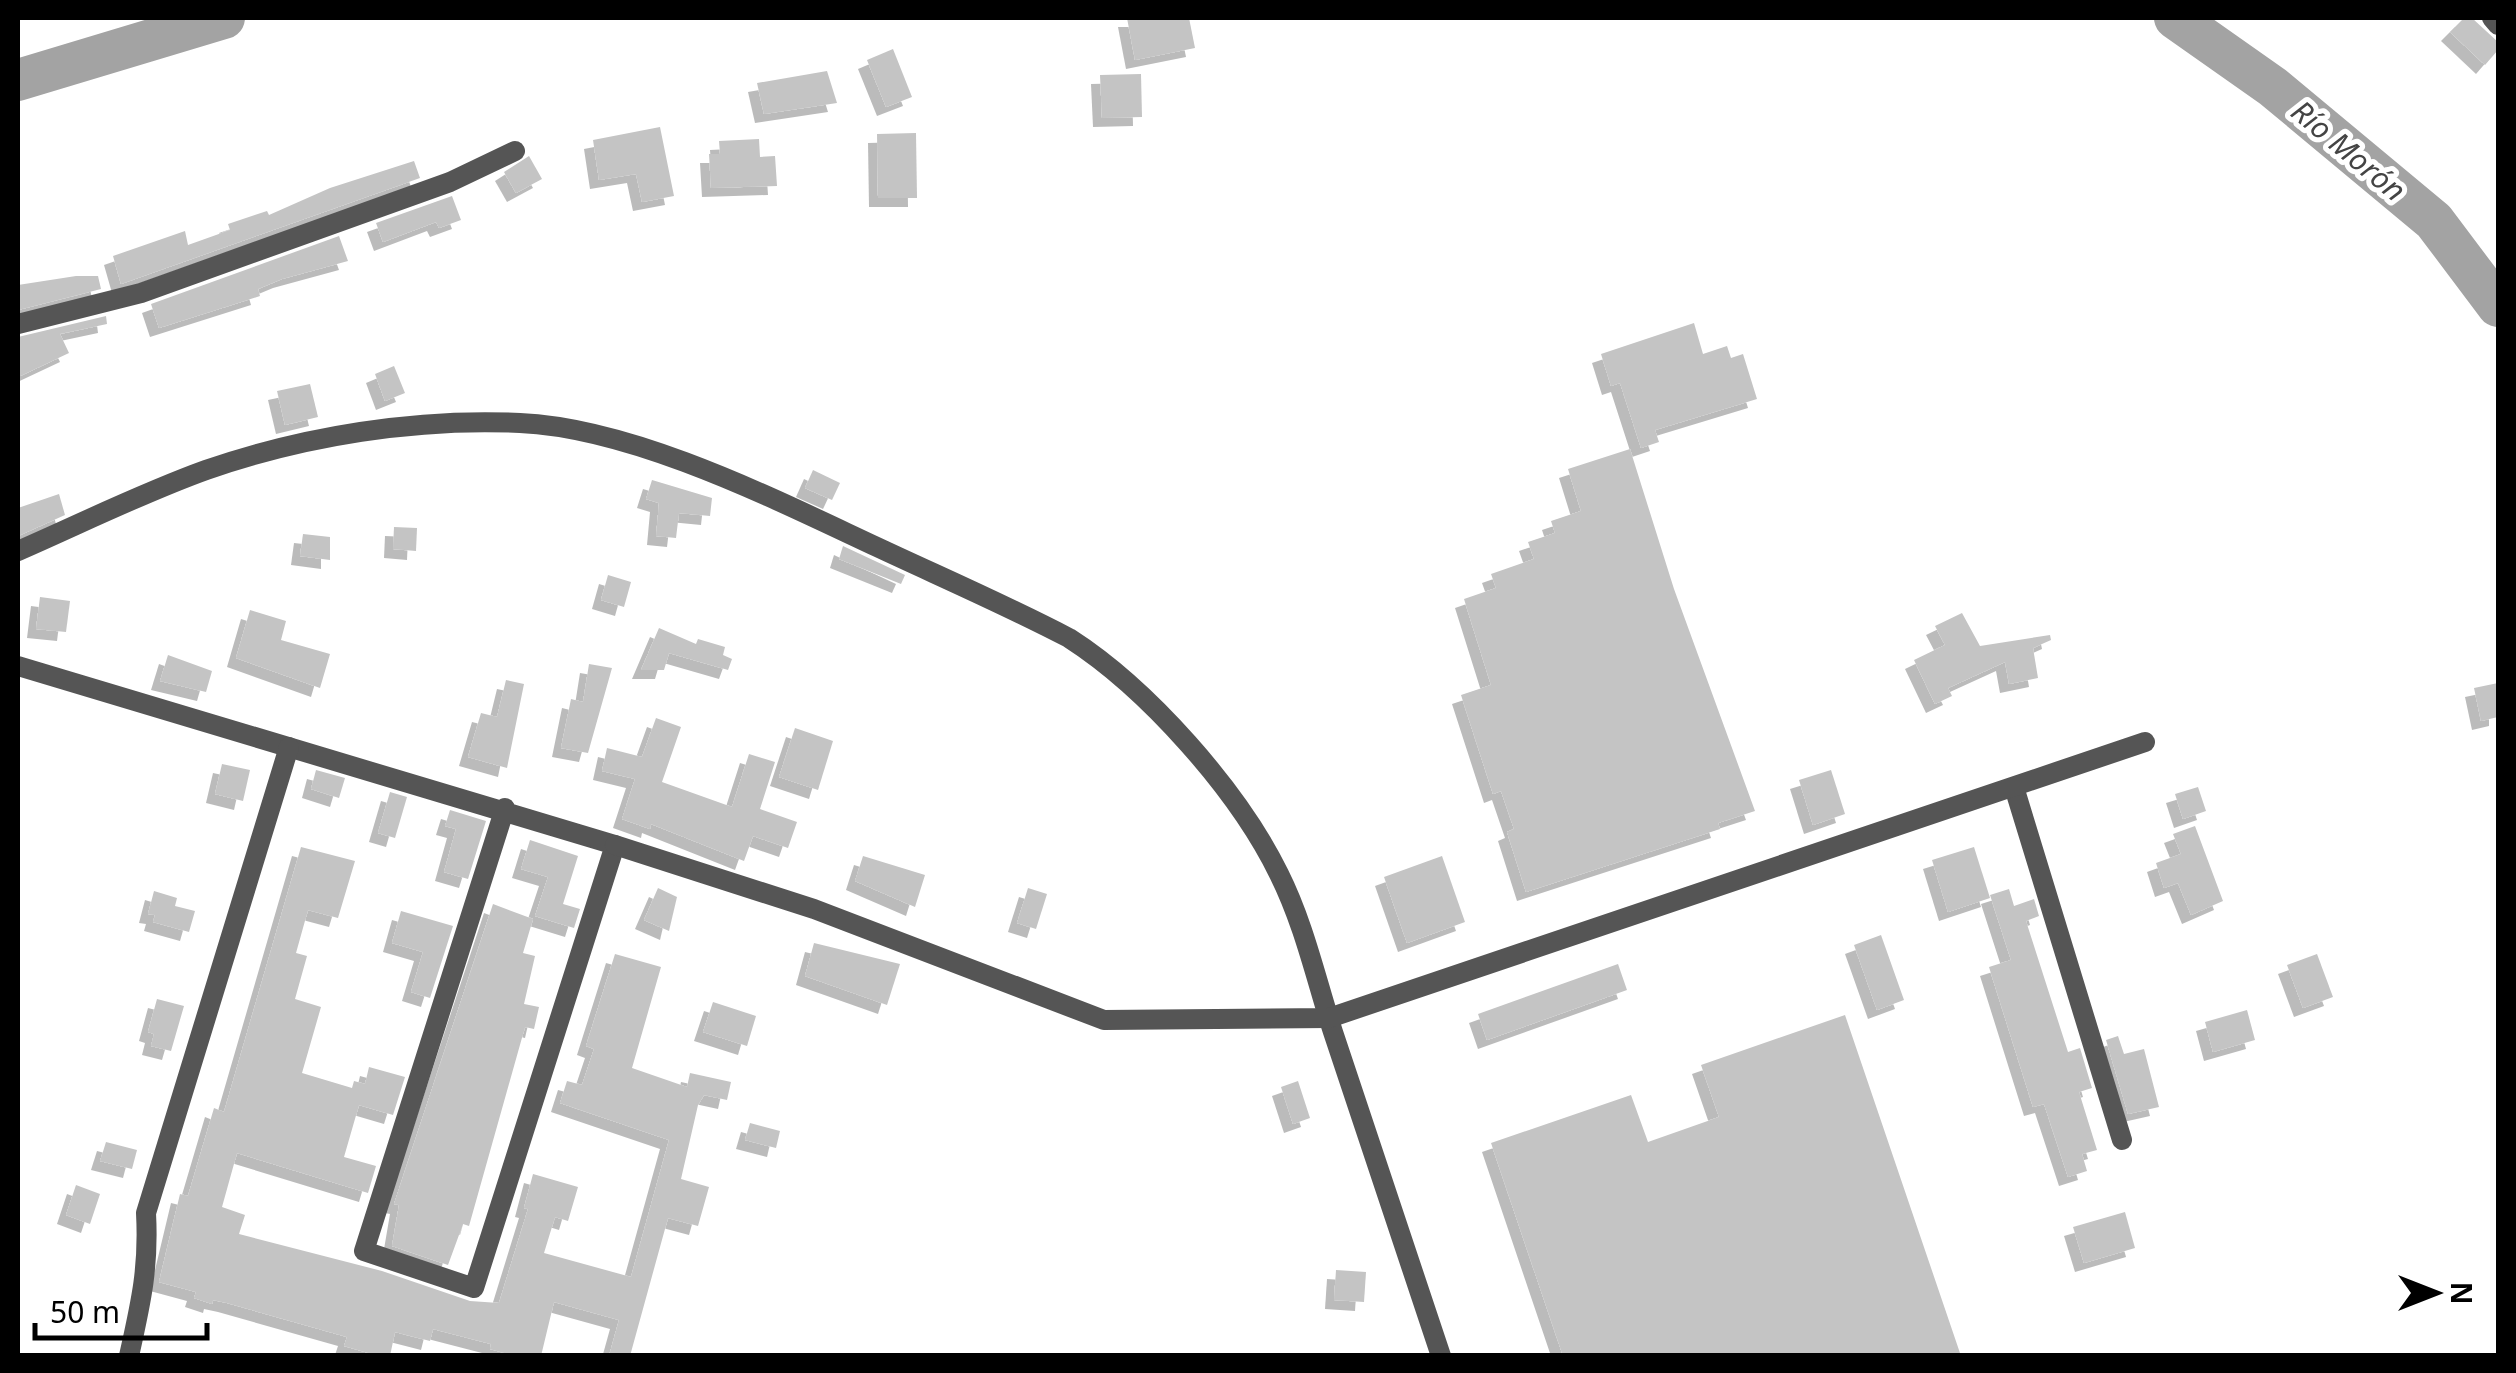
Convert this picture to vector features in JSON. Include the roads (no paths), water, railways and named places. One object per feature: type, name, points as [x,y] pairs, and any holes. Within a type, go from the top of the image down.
[{"type":"street","points":[[2492,18],[2498,25]]},
{"type":"street","points":[[18,324],[141,293],[450,182],[515,151]]},
{"type":"street","points":[[18,551],[206,470],[379,430],[452,423],[523,423],[602,437],[699,469],[1015,609],[1104,660],[1226,792],[1278,873],[1310,952],[1441,1356]]},
{"type":"street","points":[[18,666],[505,808],[814,910],[1104,1020],[1329,1018],[2145,742]]},
{"type":"street","points":[[129,1356],[142,1309],[148,1262],[146,1213],[289,747]]},
{"type":"street","points":[[2014,786],[2122,1140]]},
{"type":"street","points":[[505,808],[364,1251],[474,1288],[616,845]]},
{"type":"waterway","name":"Río Morón","points":[[18,80],[224,18]]},
{"type":"waterway","name":"Río Morón","points":[[2175,18],[2273,87],[2434,221],[2498,306]]}]
